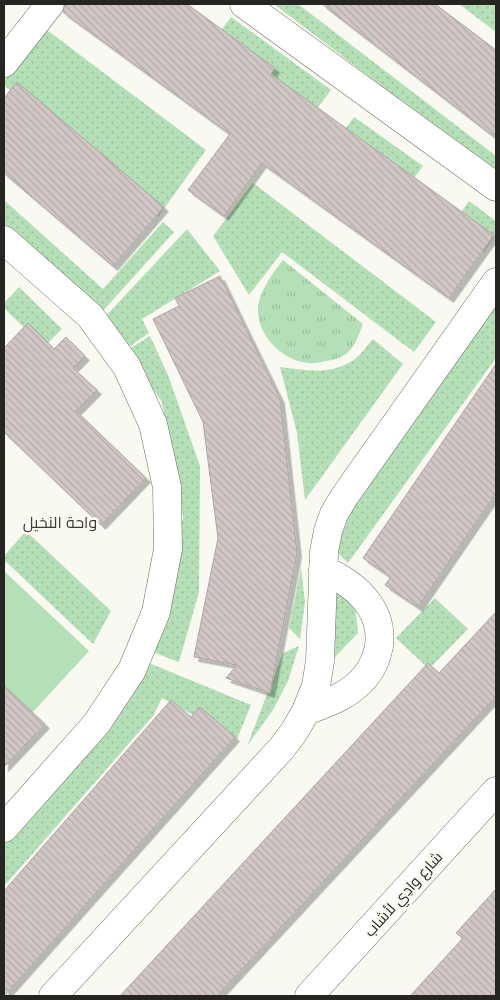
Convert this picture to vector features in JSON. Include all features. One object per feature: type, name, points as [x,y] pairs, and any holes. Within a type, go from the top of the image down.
[{"type":"street","points":[[4,63],[50,4]]},
{"type":"street","points":[[244,4],[496,187]]},
{"type":"street","points":[[4,240],[90,316],[127,367],[153,424],[167,486],[168,550],[156,612],[132,670],[97,723],[4,828]]},
{"type":"street","points":[[53,996],[281,749],[294,732],[306,711],[316,686],[320,661],[324,552],[334,514],[344,497],[496,282]]},
{"type":"street","points":[[306,711],[336,700],[366,677],[377,657],[380,635],[376,616],[365,598],[351,584],[323,570]]},
{"type":"street","name":"شارع وادِي لأشاب","points":[[309,996],[496,791]]},
{"type":"green space","points":[[274,4],[298,4],[496,156],[496,174]]},
{"type":"green space","points":[[459,4],[496,4],[496,32]]},
{"type":"green space","points":[[231,17],[331,90],[311,117],[219,33]]},
{"type":"green space","points":[[43,27],[206,150],[158,217],[4,85],[4,81]]},
{"type":"green space","points":[[354,117],[423,166],[403,193],[335,144]]},
{"type":"green space","points":[[253,183],[436,322],[414,352],[282,252],[249,295],[213,236]]},
{"type":"green space","points":[[4,200],[103,289],[163,222],[174,232],[102,312],[4,224]]},
{"type":"green space","points":[[469,201],[496,221],[496,234],[484,252],[450,228]]},
{"type":"green space","points":[[187,229],[220,271],[142,319],[149,333],[124,350],[104,318]]},
{"type":"green space","points":[[283,260],[363,324],[353,346],[344,355],[333,360],[318,363],[299,361],[282,353],[267,338],[259,321],[258,305],[266,284]]},
{"type":"green space","points":[[19,287],[62,329],[44,347],[4,308],[4,303]]},
{"type":"green space","points":[[496,299],[496,358],[348,563],[327,543]]},
{"type":"green space","points":[[150,336],[168,375],[200,466],[199,592],[179,662],[155,653],[183,517],[162,402],[126,351]]},
{"type":"green space","points":[[373,339],[403,364],[305,500],[297,433],[280,367],[318,370],[337,368],[360,355]]},
{"type":"green space","points":[[26,531],[111,611],[93,644],[4,560],[4,556]]},
{"type":"green space","points":[[301,568],[305,602],[300,639],[289,628]]},
{"type":"green space","points":[[4,571],[89,651],[30,715],[4,690]]},
{"type":"green space","points":[[328,581],[355,606],[358,633],[317,676]]},
{"type":"green space","points":[[435,598],[468,629],[429,669],[396,638]]},
{"type":"green space","points":[[299,646],[288,681],[273,710],[247,746],[283,653]]},
{"type":"green space","points":[[144,661],[251,705],[237,739],[162,698],[153,716],[6,884],[4,882],[4,839]]},
{"type":"building","points":[[65,4],[187,4],[275,68],[271,74],[494,235],[449,298],[262,163],[224,216],[188,190],[230,134],[63,12]]},
{"type":"building","points":[[322,4],[435,4],[496,50],[496,138]]},
{"type":"building","points":[[17,82],[164,207],[113,266],[4,173],[4,98]]},
{"type":"building","points":[[220,276],[280,399],[297,553],[270,693],[226,678],[237,665],[194,657],[218,538],[203,422],[153,319],[179,306],[175,298]]},
{"type":"building","points":[[28,323],[54,349],[66,337],[85,356],[73,368],[97,390],[76,411],[146,478],[101,525],[4,432],[4,348]]},
{"type":"building","points":[[496,364],[496,493],[418,607],[385,585],[391,577],[363,558]]},
{"type":"building","points":[[496,612],[496,696],[217,996],[120,996],[428,663],[439,673]]},
{"type":"building","points":[[4,686],[45,724],[4,767]]},
{"type":"building","points":[[171,700],[191,717],[200,707],[235,737],[4,996],[4,891]]},
{"type":"building","points":[[496,889],[496,996],[410,996],[463,938],[456,933]]},
{"type":"district","name":"واحة النخيل","points":[[60,522]]}]
